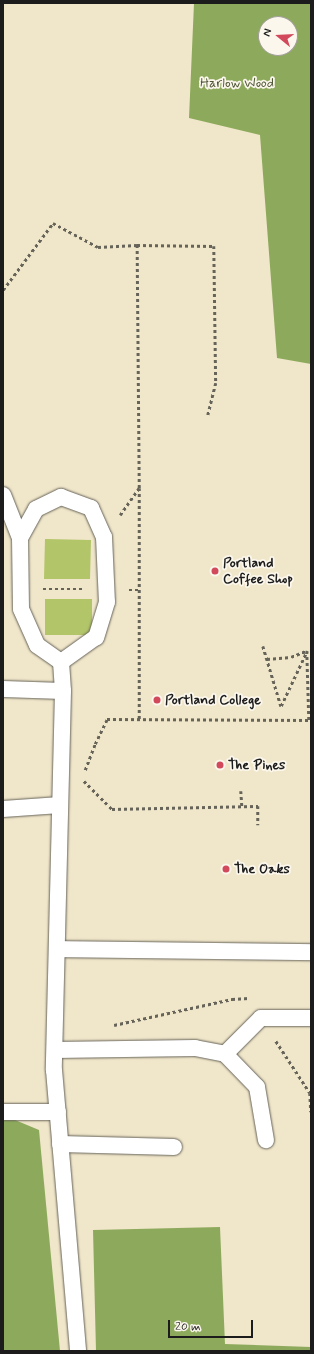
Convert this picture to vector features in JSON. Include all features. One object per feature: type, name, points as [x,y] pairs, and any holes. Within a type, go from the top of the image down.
[{"type":"lane","points":[[3,495],[20,538],[21,609],[37,645],[62,662]]},
{"type":"lane","points":[[20,538],[36,509],[61,497],[91,508],[104,537],[107,602],[96,638],[62,662]]},
{"type":"lane","points":[[62,662],[63,691],[54,1070],[78,1351]]},
{"type":"lane","points":[[3,689],[63,691]]},
{"type":"lane","points":[[3,809],[60,805]]},
{"type":"lane","points":[[57,949],[311,952]]},
{"type":"lane","points":[[225,1054],[261,1018],[311,1018]]},
{"type":"lane","points":[[55,1050],[195,1048],[225,1054],[257,1088],[266,1140]]},
{"type":"lane","points":[[3,1112],[58,1112]]},
{"type":"lane","points":[[60,1144],[174,1147]]},
{"type":"path","points":[[3,290],[53,223],[98,247],[137,245],[214,246],[216,384],[208,415]]},
{"type":"path","points":[[137,245],[139,719]]},
{"type":"path","points":[[104,537],[139,488]]},
{"type":"path","points":[[20,589],[139,590]]},
{"type":"path","points":[[263,646],[281,706],[307,651]]},
{"type":"path","points":[[82,779],[95,744],[107,719],[310,720],[307,651]]},
{"type":"path","points":[[267,659],[291,657],[307,651]]},
{"type":"path","points":[[61,777],[82,779],[112,809],[258,806],[258,824]]},
{"type":"path","points":[[241,791],[242,806]]},
{"type":"path","points":[[250,998],[261,1018],[310,1093],[311,1112]]},
{"type":"path","points":[[109,1026],[232,999],[257,998]]},
{"type":"green space","name":"Harlow Wood","points":[[194,3],[311,3],[311,364],[277,358],[260,135],[189,118]]},
{"type":"green space","points":[[45,539],[91,540],[90,579],[44,579]]},
{"type":"green space","points":[[45,599],[92,599],[92,635],[45,635]]},
{"type":"green space","points":[[3,1115],[39,1130],[60,1351],[3,1351]]},
{"type":"green space","points":[[220,1227],[225,1344],[311,1347],[311,1351],[96,1351],[93,1230]]},
{"type":"place","name":"Portland Coffee Shop","points":[[215,571]]},
{"type":"place","name":"Portland College","points":[[157,700]]},
{"type":"place","name":"The Pines","points":[[220,765]]},
{"type":"place","name":"The Oaks","points":[[226,869]]}]
